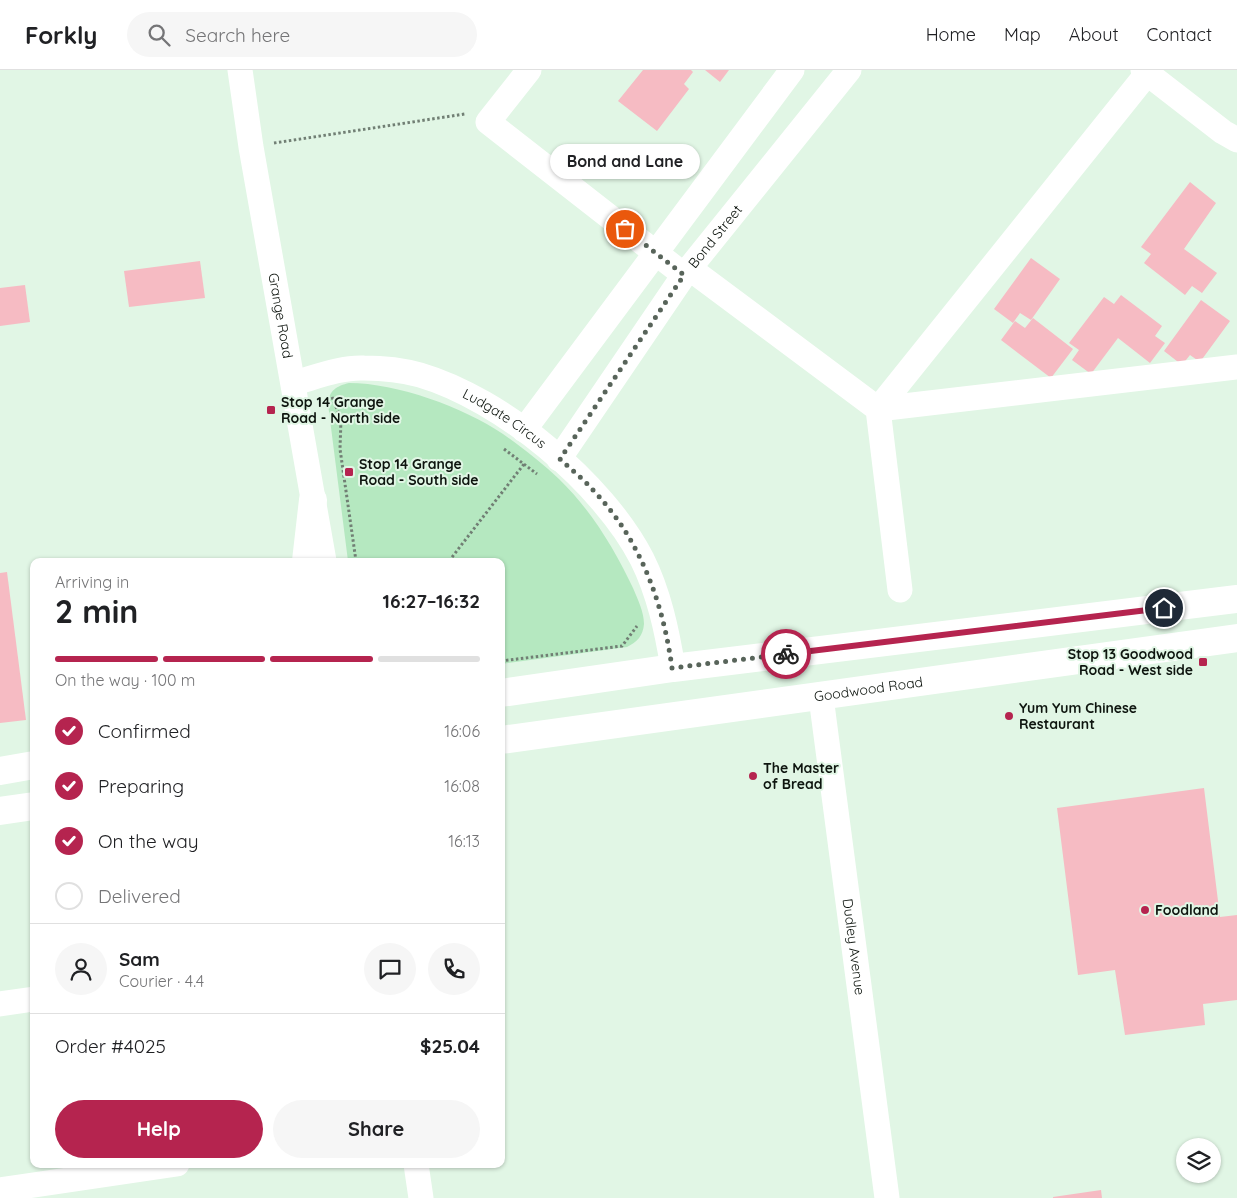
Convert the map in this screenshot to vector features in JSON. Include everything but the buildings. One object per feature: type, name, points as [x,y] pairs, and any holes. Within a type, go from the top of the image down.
[{"type":"main road","points":[[306,558],[313,500]]},
{"type":"main road","points":[[505,692],[672,668],[1232,604]]},
{"type":"main road","name":"Goodwood Road","points":[[505,739],[1237,638]]},
{"type":"main road","points":[[0,770],[30,766]]},
{"type":"main road","points":[[0,811],[30,807]]},
{"type":"street","name":"Grange Road","points":[[240,70],[251,147],[323,558]]},
{"type":"street","points":[[529,70],[488,122],[656,253],[687,271],[878,409],[1237,367]]},
{"type":"street","points":[[524,430],[792,70]]},
{"type":"street","name":"Bond Street","points":[[560,459],[687,271],[849,70]]},
{"type":"street","points":[[900,590],[878,409],[1146,71],[1223,132],[1237,140]]},
{"type":"street","name":"Ludgate Circus","points":[[294,383],[362,368],[419,374],[449,385],[493,408],[524,430],[560,459],[593,490],[619,521],[642,560],[658,599],[668,634],[672,668]]},
{"type":"street","name":"Dudley Avenue","points":[[821,697],[886,1198]]},
{"type":"street","points":[[0,1004],[30,1000]]},
{"type":"street","points":[[0,1190],[150,1168]]},
{"type":"street","points":[[417,1168],[421,1198]]},
{"type":"path","points":[[251,147],[471,113],[488,122]]},
{"type":"path","points":[[323,376],[341,419],[340,449],[356,558]]},
{"type":"path","points":[[451,558],[524,464]]},
{"type":"path","points":[[505,661],[622,646],[637,626]]},
{"type":"green space","points":[[349,383],[368,384],[388,387],[429,398],[487,424],[546,467],[581,503],[601,530],[618,558],[642,610],[644,624],[639,638],[627,647],[505,663],[505,558],[348,558],[328,404],[334,389]]},
{"type":"way so far","points":[[625,229],[684,275],[560,459],[593,490],[619,521],[642,560],[658,599],[668,634],[672,668],[786,654]]},
{"type":"place","name":"Bond and Lane","points":[[625,229]]},
{"type":"place","name":"Stop 14 Grange Road - North side","points":[[271,410]]},
{"type":"place","name":"Stop 14 Grange Road - South side","points":[[349,472]]},
{"type":"place","name":"Stop 13 Goodwood Road - West side","points":[[1203,662]]},
{"type":"place","name":"Yum Yum Chinese Restaurant","points":[[1009,716]]},
{"type":"place","name":"The Master of Bread","points":[[753,776]]},
{"type":"place","name":"Foodland","points":[[1145,910]]},
{"type":"route","points":[[786,654],[1164,608]]}]
